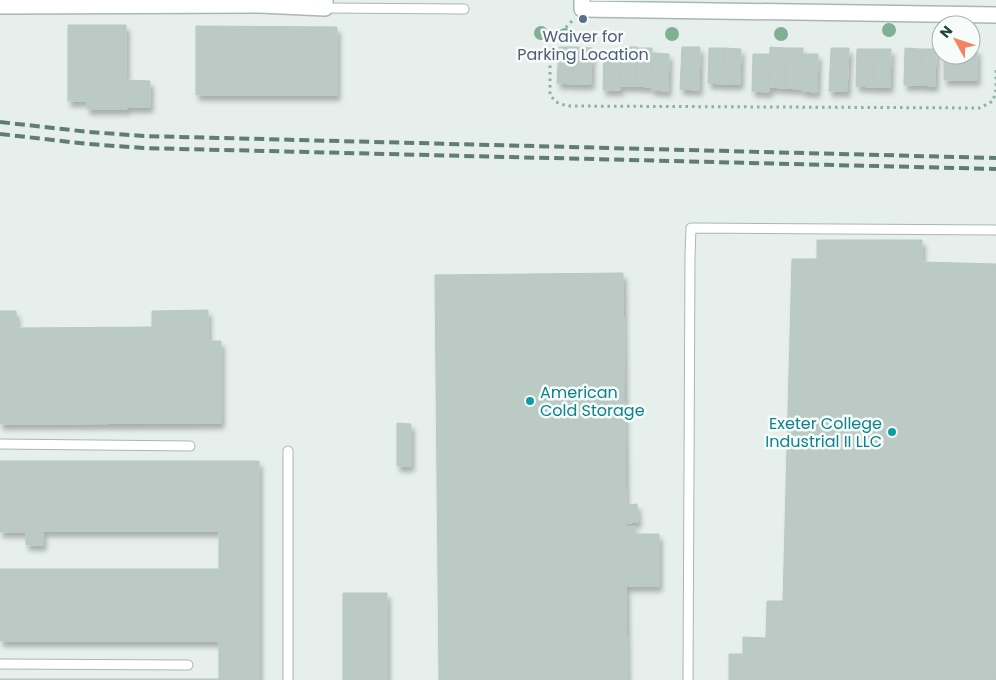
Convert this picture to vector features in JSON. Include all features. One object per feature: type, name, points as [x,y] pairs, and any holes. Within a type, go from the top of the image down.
[{"type":"street","points":[[0,6],[325,4]]},
{"type":"street","points":[[582,4],[865,6],[996,15]]},
{"type":"lane","points":[[325,4],[464,10]]},
{"type":"lane","points":[[688,680],[691,228],[996,230]]},
{"type":"lane","points":[[0,444],[190,446]]},
{"type":"lane","points":[[288,451],[288,680]]},
{"type":"lane","points":[[0,664],[188,665]]},
{"type":"path","points":[[582,4],[555,39],[550,54],[550,95],[556,102],[567,106],[980,108],[993,101],[996,90],[996,69]]},
{"type":"building","points":[[68,25],[126,25],[126,80],[150,81],[150,107],[87,109],[87,101],[68,101]]},
{"type":"building","points":[[196,26],[337,27],[337,95],[196,95]]},
{"type":"building","points":[[559,47],[575,47],[574,84],[557,83]]},
{"type":"building","points":[[575,47],[592,48],[591,84],[574,84]]},
{"type":"building","points":[[622,47],[637,47],[636,86],[621,86]]},
{"type":"building","points":[[682,47],[700,47],[699,90],[680,89]]},
{"type":"building","points":[[770,47],[786,48],[785,88],[769,87]]},
{"type":"building","points":[[637,48],[652,48],[651,87],[636,86]]},
{"type":"building","points":[[709,48],[724,48],[723,84],[708,83]]},
{"type":"building","points":[[724,48],[741,49],[740,84],[723,84]]},
{"type":"building","points":[[786,48],[803,48],[801,89],[785,88]]},
{"type":"building","points":[[831,48],[849,48],[847,91],[829,91]]},
{"type":"building","points":[[905,48],[921,49],[920,85],[904,85]]},
{"type":"building","points":[[857,49],[874,49],[873,87],[856,86]]},
{"type":"building","points":[[874,49],[891,49],[890,87],[873,87]]},
{"type":"building","points":[[921,49],[931,49],[931,65],[936,65],[935,86],[920,85]]},
{"type":"building","points":[[604,52],[621,53],[620,90],[603,90]]},
{"type":"building","points":[[653,53],[669,54],[668,91],[652,90]]},
{"type":"building","points":[[753,54],[770,54],[769,92],[752,91]]},
{"type":"building","points":[[803,54],[818,54],[817,92],[802,91]]},
{"type":"building","points":[[944,65],[977,65],[977,80],[944,80]]},
{"type":"building","name":"Exeter College Industrial II LLC","points":[[817,240],[922,240],[922,262],[996,264],[996,680],[729,680],[729,654],[743,654],[743,637],[766,638],[767,601],[783,601],[792,259],[817,259]]},
{"type":"building","name":"American Cold Storage","points":[[623,273],[626,527],[635,527],[635,534],[659,534],[659,586],[626,586],[627,680],[439,680],[435,275]]},
{"type":"building","points":[[208,310],[208,341],[221,341],[221,423],[0,424],[0,311],[16,311],[17,328],[152,327],[152,311]]},
{"type":"building","points":[[397,423],[411,424],[411,466],[397,466]]},
{"type":"building","points":[[0,461],[259,461],[259,680],[0,680],[219,679],[219,641],[0,641],[0,569],[219,569],[219,531],[43,531],[43,545],[26,545],[26,532],[0,532]]},
{"type":"building","points":[[637,504],[638,522],[627,523],[627,505]]},
{"type":"building","points":[[343,593],[387,593],[387,680],[343,680]]},
{"type":"railway","points":[[0,122],[144,136],[996,158]]},
{"type":"railway","points":[[0,134],[143,148],[996,169]]},
{"type":"place","name":"Waiver for Parking Location","points":[[583,19]]},
{"type":"place","name":"American Cold Storage","points":[[530,401]]},
{"type":"place","name":"Exeter College Industrial II LLC","points":[[892,432]]}]
